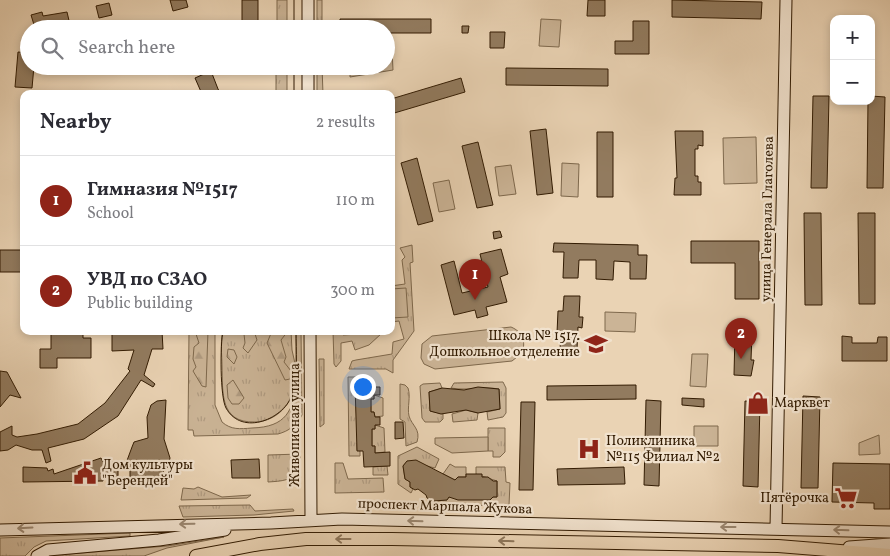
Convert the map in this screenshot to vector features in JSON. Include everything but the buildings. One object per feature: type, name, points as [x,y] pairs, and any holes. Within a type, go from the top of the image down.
[{"type":"main road","points":[[196,556],[260,544],[306,539],[392,538],[778,546],[890,555]]},
{"type":"street","points":[[308,0],[308,20]]},
{"type":"street","name":"улица Генерала Глаголева","points":[[776,528],[786,0]]},
{"type":"street","points":[[308,75],[308,90]]},
{"type":"street","name":"Живописная улица","points":[[310,335],[311,519]]},
{"type":"street","name":"проспект Маршала Жукова","points":[[0,530],[271,523],[311,519],[890,532]]},
{"type":"street","points":[[37,556],[55,549],[160,540],[271,523]]},
{"type":"street","points":[[817,548],[890,544]]},
{"type":"green space","points":[[277,0],[287,0],[287,20],[277,20]]},
{"type":"green space","points":[[317,0],[322,0],[322,20],[317,20]]},
{"type":"green space","points":[[541,19],[561,20],[559,47],[539,46]]},
{"type":"green space","points":[[276,75],[287,75],[287,90],[276,90]]},
{"type":"green space","points":[[317,75],[322,75],[323,90],[317,90]]},
{"type":"green space","points":[[756,137],[757,183],[724,184],[723,138]]},
{"type":"green space","points":[[562,163],[579,164],[578,197],[561,196]]},
{"type":"green space","points":[[511,165],[516,194],[499,196],[495,167]]},
{"type":"green space","points":[[449,180],[455,209],[439,212],[433,183]]},
{"type":"green space","points":[[412,245],[413,262],[410,263],[414,331],[393,360],[393,373],[386,369],[349,369],[352,361],[392,354],[393,342],[404,339],[399,321],[395,322],[395,285],[405,284],[402,260],[405,257],[400,248]]},
{"type":"green space","points":[[406,288],[408,317],[395,318],[395,289]]},
{"type":"green space","points":[[605,312],[636,313],[635,332],[605,331]]},
{"type":"green space","points":[[511,327],[521,335],[524,345],[522,353],[512,361],[435,369],[424,364],[421,358],[422,344],[432,336]]},
{"type":"green space","points":[[189,335],[215,335],[215,405],[222,422],[232,428],[240,429],[264,427],[280,421],[290,409],[296,380],[287,404],[275,416],[267,420],[255,422],[243,421],[235,417],[229,412],[223,395],[221,348],[223,335],[291,335],[296,368],[296,335],[301,335],[302,415],[295,425],[278,434],[194,436],[193,430],[188,430]]},
{"type":"green space","points":[[196,335],[208,335],[206,387],[202,386],[193,371],[196,367],[193,359],[194,347],[199,343]]},
{"type":"green space","points":[[244,335],[255,335],[257,340],[248,353],[243,348],[245,343]]},
{"type":"green space","points":[[270,335],[285,335],[281,340],[286,357],[284,362],[291,371],[290,379],[285,380],[267,343]]},
{"type":"green space","points":[[333,335],[380,335],[369,345],[355,350],[352,341],[341,343],[341,361],[336,367],[334,364]]},
{"type":"green space","points":[[228,349],[234,350],[237,357],[234,364],[227,357]]},
{"type":"green space","points":[[692,354],[708,354],[706,387],[690,386]]},
{"type":"green space","points":[[319,359],[324,359],[324,424],[320,427]]},
{"type":"green space","points":[[348,377],[357,377],[357,384],[355,384],[357,450],[360,451],[360,456],[349,456]]},
{"type":"green space","points":[[233,380],[244,398],[239,404],[232,404],[228,398],[227,385]]},
{"type":"green space","points":[[503,382],[506,388],[506,413],[503,417],[488,420],[487,412],[500,409],[499,389],[451,388],[454,383]]},
{"type":"green space","points":[[440,383],[442,388],[429,392],[430,411],[443,414],[443,419],[440,422],[425,422],[422,418],[420,386],[423,384]]},
{"type":"green space","points":[[400,384],[408,388],[409,416],[418,434],[417,442],[406,446],[405,422],[400,419]]},
{"type":"green space","points":[[374,395],[383,398],[383,416],[375,417],[374,412],[371,412],[371,399],[374,399]]},
{"type":"green space","points":[[466,410],[478,413],[477,420],[453,422],[452,414]]},
{"type":"green space","points":[[375,425],[384,428],[385,452],[375,453],[375,446],[372,446],[372,429],[375,429]]},
{"type":"green space","points":[[694,426],[718,426],[718,446],[694,446]]},
{"type":"green space","points":[[488,428],[505,428],[505,452],[500,457],[493,457],[493,451],[488,451]]},
{"type":"green space","points":[[879,435],[880,454],[859,455],[859,443]]},
{"type":"green space","points":[[488,437],[488,451],[452,453],[435,444],[435,438]]},
{"type":"green space","points":[[417,447],[439,459],[435,468],[407,461],[403,466],[405,479],[410,482],[410,487],[413,489],[411,493],[398,484],[398,456]]},
{"type":"green space","points":[[300,454],[300,469],[294,476],[282,481],[268,482],[268,455]]},
{"type":"green space","points":[[335,463],[343,463],[348,479],[383,478],[384,492],[335,493]]},
{"type":"green space","points":[[450,464],[455,467],[466,467],[466,477],[458,477],[455,480],[443,474]]},
{"type":"green space","points":[[387,466],[388,475],[373,475],[373,467]]},
{"type":"green space","points":[[476,467],[505,467],[506,482],[510,483],[509,505],[435,506],[434,501],[447,500],[449,497],[497,497],[497,481],[476,474]]},
{"type":"green space","points":[[198,487],[222,497],[251,495],[247,498],[181,500],[183,488],[194,489]]},
{"type":"green space","points":[[250,505],[255,511],[293,509],[294,511],[254,515],[183,517],[179,506]]},
{"type":"green space","points":[[130,533],[130,536],[46,541],[34,547],[25,556],[0,556],[0,538]]},
{"type":"green space","points":[[224,537],[167,548],[144,556],[45,556],[167,546]]},
{"type":"tram line","points":[[294,0],[294,20]]},
{"type":"tram line","points":[[294,75],[294,90]]},
{"type":"tram line","points":[[222,335],[221,370],[226,408],[233,417],[242,422],[252,423],[273,417],[288,402],[293,393],[296,370],[296,335]]},
{"type":"place","name":"Гимназия №1517","points":[[475,300]]},
{"type":"place","name":"Школа № 1517. Дошкольное отделение","points":[[596,344]]},
{"type":"place","name":"УВД по СЗАО","points":[[741,359]]},
{"type":"place","name":"Марквет","points":[[758,403]]},
{"type":"place","name":"Поликлиника №115 Филиал №2","points":[[589,449]]},
{"type":"place","name":"Дом культуры \"Берендей\"","points":[[85,473]]},
{"type":"place","name":"Пятёрочка","points":[[846,498]]}]
